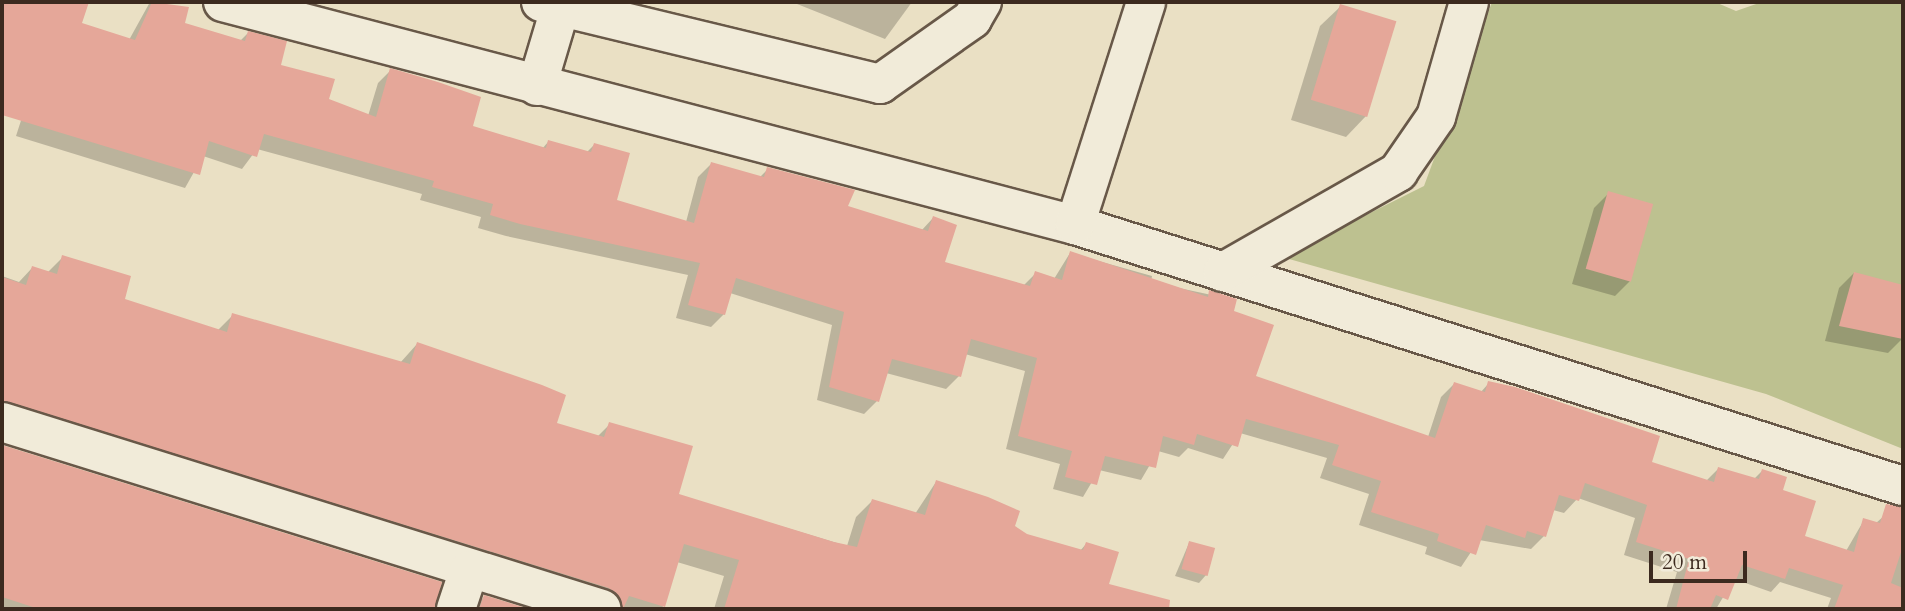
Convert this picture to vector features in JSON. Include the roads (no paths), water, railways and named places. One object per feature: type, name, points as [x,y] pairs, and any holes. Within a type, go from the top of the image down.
[{"type":"street","points":[[223,2],[1075,225],[1903,486]]},
{"type":"street","points":[[537,86],[555,4],[880,84],[972,19],[982,2]]},
{"type":"street","points":[[1075,225],[1146,2]]},
{"type":"street","points":[[1223,272],[1398,172],[1436,117],[1469,2]]},
{"type":"street","points":[[2,422],[469,570],[602,609]]},
{"type":"street","points":[[456,609],[469,570]]}]
